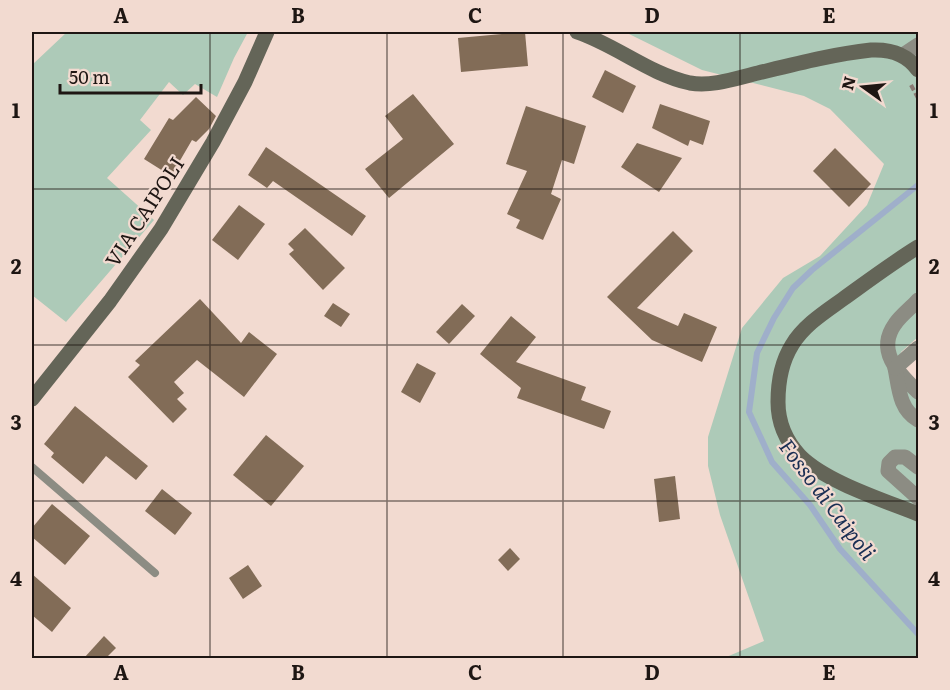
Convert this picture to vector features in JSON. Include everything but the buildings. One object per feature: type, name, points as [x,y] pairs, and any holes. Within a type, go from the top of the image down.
[{"type":"street","name":"VIA CAIPOLI","points":[[32,399],[122,286],[174,209],[231,109],[267,32]]},
{"type":"street","points":[[577,32],[601,41],[667,75],[700,84],[716,83],[865,51],[884,50],[903,55],[913,74]]},
{"type":"street","points":[[903,55],[918,45]]},
{"type":"street","points":[[918,247],[876,274],[808,325],[791,346],[786,358],[779,381],[778,411],[785,435],[800,456],[822,472],[845,484],[918,514]]},
{"type":"street","points":[[918,300],[895,323],[890,333],[888,350],[895,368],[903,406],[918,420]]},
{"type":"street","points":[[895,368],[918,348]]},
{"type":"street","points":[[895,368],[918,392]]},
{"type":"street","points":[[918,467],[905,457],[895,457],[889,464],[888,471],[918,498]]},
{"type":"lane","points":[[32,467],[155,573]]},
{"type":"path","points":[[913,74],[918,98]]},
{"type":"green space","points":[[67,32],[248,32],[217,97],[195,84],[183,95],[169,82],[140,120],[151,130],[107,178],[154,220],[66,322],[32,295],[32,65]]},
{"type":"green space","points":[[625,32],[918,32],[918,337],[901,352],[897,372],[918,392],[918,658],[724,658],[764,641],[720,515],[708,466],[708,437],[742,328],[783,278],[820,256],[867,205],[884,164],[830,109],[804,96],[702,70]]},
{"type":"waterway","name":"Fosso di Caipoli","points":[[918,185],[812,270],[793,288],[774,318],[757,353],[749,412],[772,462],[810,505],[840,549],[918,634]]}]
